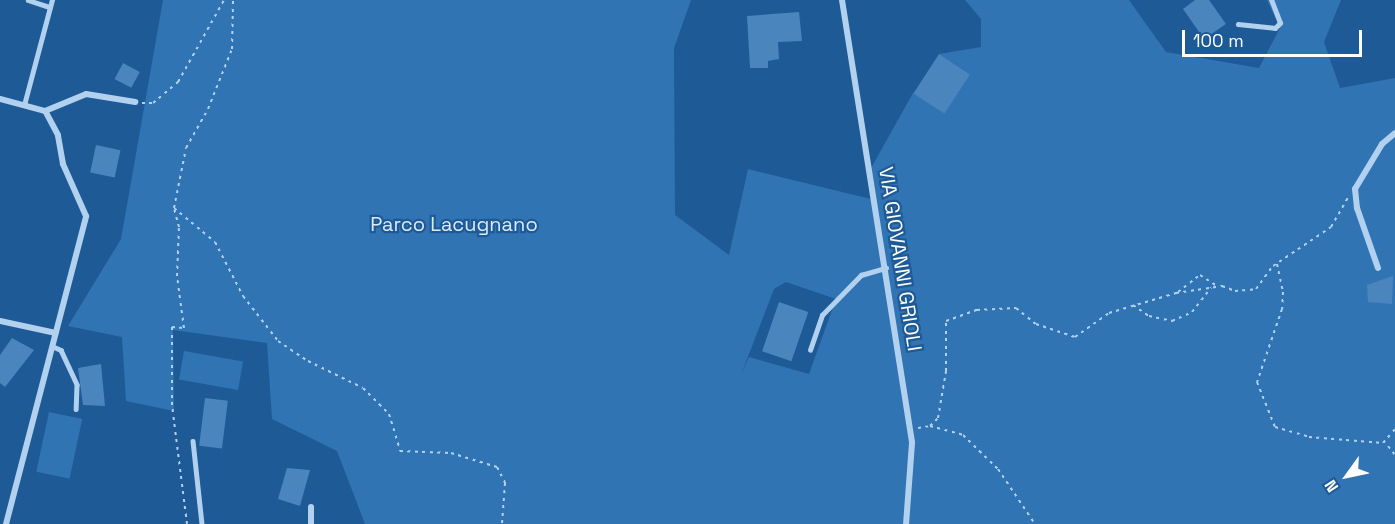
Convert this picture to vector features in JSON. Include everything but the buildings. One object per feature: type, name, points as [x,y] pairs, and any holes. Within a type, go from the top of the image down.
[{"type":"street","name":"VIA GIOVANNI GRIOLI","points":[[842,0],[912,444],[906,524]]},
{"type":"street","points":[[0,99],[45,111],[86,94],[135,102]]},
{"type":"street","points":[[6,524],[86,216],[63,164],[58,135],[45,111]]},
{"type":"street","points":[[1378,268],[1357,208],[1355,190],[1382,144],[1395,133]]},
{"type":"street","points":[[0,321],[56,333]]},
{"type":"street","points":[[311,507],[311,524]]},
{"type":"lane","points":[[28,0],[51,7]]},
{"type":"lane","points":[[24,105],[52,0]]},
{"type":"lane","points":[[1238,24],[1275,28],[1280,23],[1270,0]]},
{"type":"lane","points":[[810,350],[822,315],[861,275],[886,268]]},
{"type":"lane","points":[[52,346],[61,350],[77,385],[76,409]]},
{"type":"lane","points":[[194,441],[202,524]]},
{"type":"path","points":[[135,102],[153,103],[178,82],[224,0]]},
{"type":"path","points":[[187,524],[172,405],[172,327],[184,328],[177,276],[179,227],[174,208],[186,148],[207,109],[232,49],[233,0]]},
{"type":"path","points":[[1176,293],[1200,275],[1217,286],[1235,291],[1256,290],[1277,263],[1327,231],[1355,190]]},
{"type":"path","points":[[174,208],[215,242],[243,296],[278,340],[308,361],[363,388],[389,414],[400,451],[451,453],[497,467],[505,483],[502,524]]},
{"type":"path","points":[[1277,263],[1283,292],[1282,309],[1257,382],[1275,427],[1308,437],[1383,443],[1395,429]]},
{"type":"path","points":[[930,426],[938,418],[946,371],[946,321],[977,309],[1016,308],[1036,324],[1075,338],[1090,324],[1133,305],[1176,293],[1217,286]]},
{"type":"path","points":[[1133,305],[1149,316],[1172,321],[1192,312],[1212,287]]},
{"type":"path","points":[[909,430],[930,426],[963,435],[998,470],[1035,524]]},
{"type":"path","points":[[1388,446],[1395,455]]},
{"type":"green space","name":"Parco Lacugnano","points":[[163,0],[691,0],[674,48],[675,215],[729,255],[748,169],[875,200],[870,170],[913,93],[970,74],[939,54],[981,47],[981,19],[965,0],[1129,0],[1166,52],[1259,68],[1280,28],[1267,0],[1341,0],[1324,42],[1340,88],[1395,78],[1395,524],[365,524],[337,451],[272,419],[267,343],[173,330],[174,411],[126,401],[122,337],[68,326],[121,239]],"holes":[[[786,282],[836,299],[809,374],[749,357],[741,375],[774,289]]]},
{"type":"green space","points":[[184,351],[243,361],[238,390],[179,380]]},
{"type":"green space","points":[[49,412],[82,419],[70,479],[36,472]]}]
